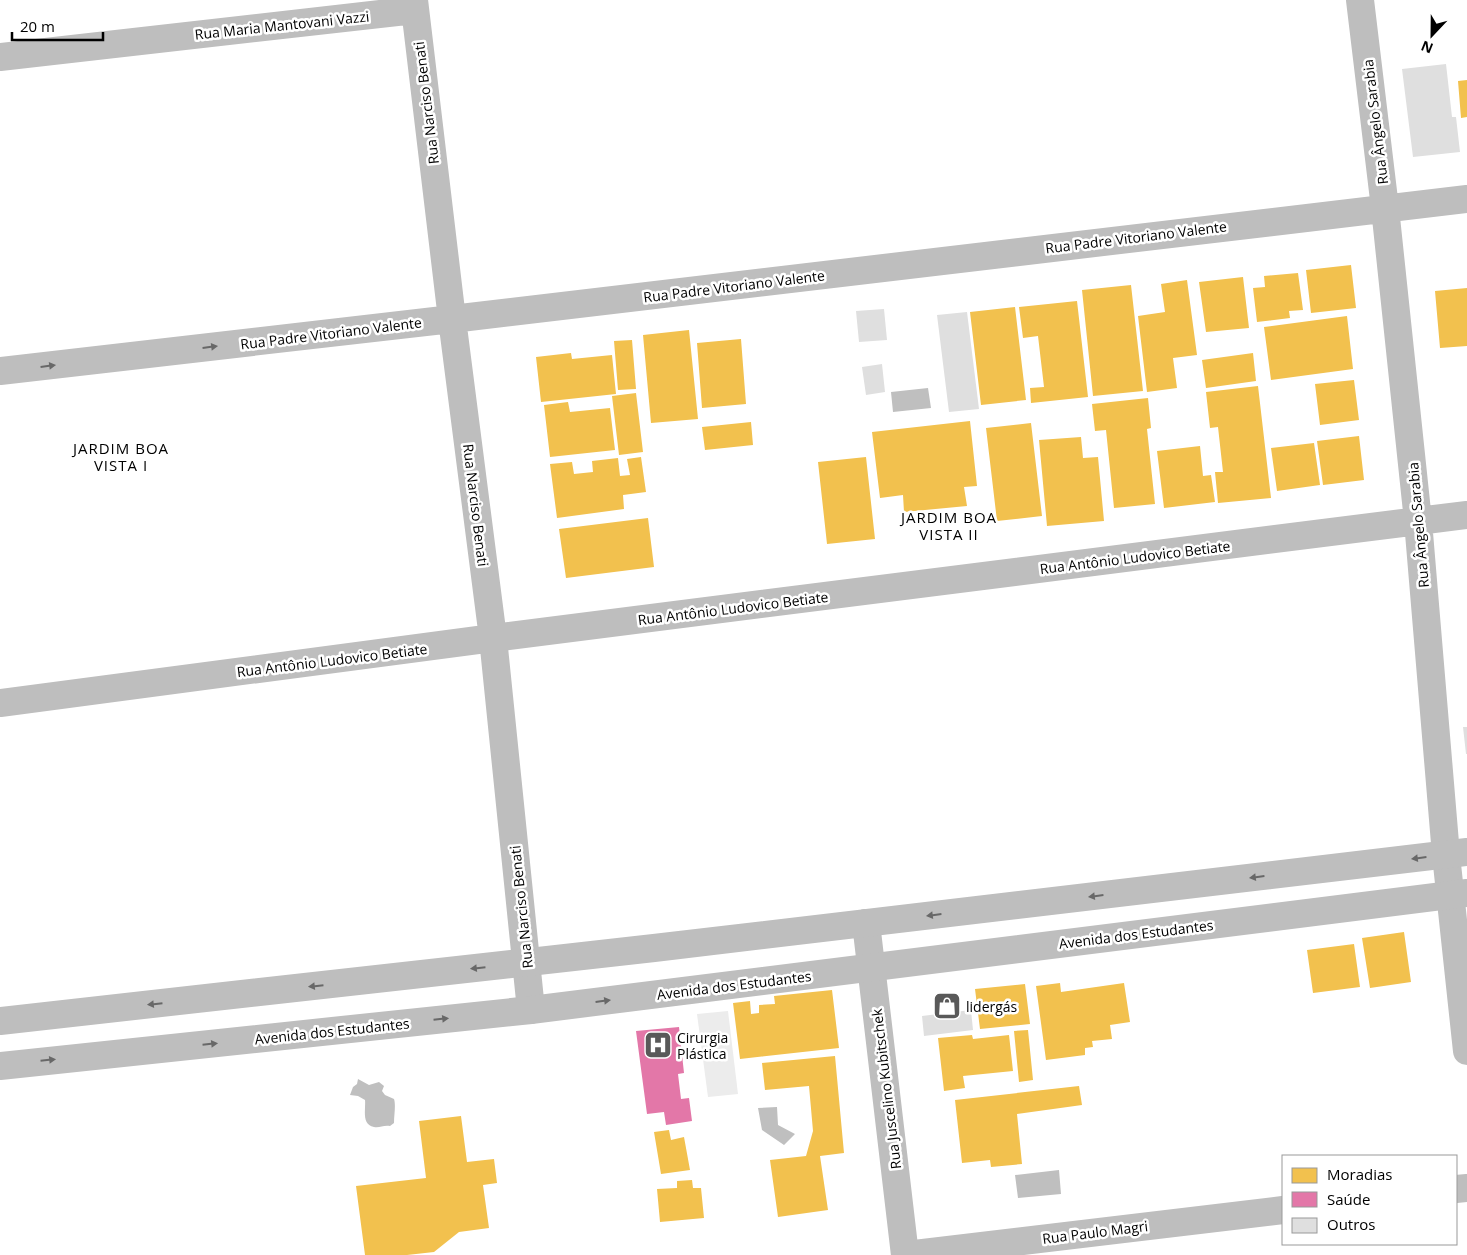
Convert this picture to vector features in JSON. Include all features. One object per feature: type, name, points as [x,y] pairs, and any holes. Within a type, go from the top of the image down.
[{"type":"street","name":"Rua Ângelo Sarabia","points":[[1360,0],[1457,854],[1467,1051]]},
{"type":"street","name":"Rua Maria Mantovani Vazzi","points":[[0,57],[414,5]]},
{"type":"street","name":"Rua Narciso Benati","points":[[414,5],[493,638],[531,1010]]},
{"type":"street","name":"Rua Padre Vitoriano Valente","points":[[0,371],[1467,199]]},
{"type":"street","name":"Rua Antônio Ludovico Betiate","points":[[0,703],[493,638],[1467,515]]},
{"type":"street","points":[[0,1021],[526,963],[1457,854]]},
{"type":"street","name":"Avenida dos Estudantes","points":[[0,1066],[531,1010],[1459,894]]},
{"type":"street","name":"Rua Juscelino Kubitschek","points":[[866,923],[906,1255]]},
{"type":"street","name":"Rua Paulo Magri","points":[[906,1255],[1282,1210]]},
{"type":"shaded area","points":[[928,388],[931,408],[893,412],[891,392]]},
{"type":"shaded area","points":[[728,1011],[738,1094],[708,1097],[697,1014]]},
{"type":"shaded area","points":[[358,1079],[369,1085],[379,1082],[384,1086],[382,1091],[385,1095],[394,1099],[394,1123],[390,1126],[374,1127],[367,1123],[365,1100],[358,1096],[350,1095]]},
{"type":"shaded area","points":[[777,1107],[778,1125],[795,1134],[784,1145],[762,1130],[758,1108]]},
{"type":"shaded area","points":[[1059,1170],[1061,1194],[1018,1198],[1015,1175]]},
{"type":"building: Moradias","points":[[1467,80],[1467,117],[1461,118],[1458,81]]},
{"type":"building: Moradias","points":[[1351,265],[1356,308],[1311,313],[1306,270]]},
{"type":"building: Moradias","points":[[1298,273],[1303,310],[1289,311],[1290,318],[1257,322],[1253,288],[1265,287],[1264,276]]},
{"type":"building: Moradias","points":[[1243,277],[1249,328],[1206,332],[1199,282]]},
{"type":"building: Moradias","points":[[1187,280],[1197,355],[1173,358],[1177,388],[1147,392],[1138,316],[1165,312],[1161,284]]},
{"type":"building: Moradias","points":[[1131,285],[1143,391],[1093,396],[1082,290]]},
{"type":"building: Moradias","points":[[1467,288],[1467,346],[1440,348],[1435,291]]},
{"type":"building: Moradias","points":[[1077,301],[1088,397],[1031,403],[1030,388],[1044,387],[1038,336],[1023,338],[1019,307]]},
{"type":"building: Moradias","points":[[1015,307],[1026,400],[981,405],[970,312]]},
{"type":"building: Moradias","points":[[1347,316],[1353,369],[1271,380],[1264,327]]},
{"type":"building: Moradias","points":[[689,330],[698,419],[651,423],[643,335]]},
{"type":"building: Moradias","points":[[741,339],[746,404],[702,408],[697,343]]},
{"type":"building: Moradias","points":[[632,340],[636,389],[618,390],[614,341]]},
{"type":"building: Moradias","points":[[571,353],[572,359],[612,355],[616,394],[541,402],[536,357]]},
{"type":"building: Moradias","points":[[1253,353],[1256,381],[1206,388],[1202,360]]},
{"type":"building: Moradias","points":[[1354,380],[1359,420],[1320,425],[1315,384]]},
{"type":"building: Moradias","points":[[1258,386],[1271,498],[1218,503],[1215,472],[1223,472],[1218,427],[1210,428],[1206,392]]},
{"type":"building: Moradias","points":[[636,393],[643,452],[619,455],[612,396]]},
{"type":"building: Moradias","points":[[1148,398],[1151,428],[1147,429],[1155,504],[1114,508],[1106,430],[1095,431],[1092,404]]},
{"type":"building: Moradias","points":[[568,402],[570,412],[610,408],[615,450],[550,457],[544,405]]},
{"type":"building: Moradias","points":[[970,421],[977,486],[964,487],[967,506],[904,512],[903,495],[880,498],[872,432]]},
{"type":"building: Moradias","points":[[751,422],[753,445],[705,450],[702,427]]},
{"type":"building: Moradias","points":[[1031,423],[1042,516],[997,521],[986,428]]},
{"type":"building: Moradias","points":[[1359,436],[1364,480],[1323,485],[1317,441]]},
{"type":"building: Moradias","points":[[1081,437],[1083,458],[1098,457],[1104,521],[1047,526],[1039,440]]},
{"type":"building: Moradias","points":[[1314,443],[1320,485],[1277,491],[1271,448]]},
{"type":"building: Moradias","points":[[1200,446],[1203,476],[1211,475],[1215,502],[1164,508],[1157,451]]},
{"type":"building: Moradias","points":[[641,457],[646,492],[623,495],[624,509],[557,518],[550,464],[572,462],[574,474],[593,472],[592,461],[618,458],[620,476],[630,475],[627,459]]},
{"type":"building: Moradias","points":[[866,457],[875,539],[827,544],[818,462]]},
{"type":"building: Moradias","points":[[648,518],[654,567],[566,578],[559,529]]},
{"type":"building: Moradias","points":[[1404,932],[1411,982],[1370,988],[1362,938]]},
{"type":"building: Moradias","points":[[1354,944],[1360,987],[1313,993],[1307,950]]},
{"type":"building: Moradias","points":[[1060,983],[1061,992],[1124,983],[1130,1022],[1110,1025],[1112,1039],[1092,1041],[1093,1047],[1085,1048],[1085,1055],[1046,1060],[1036,986]]},
{"type":"building: Moradias","points":[[1025,984],[1030,1024],[980,1029],[975,989]]},
{"type":"building: Moradias","points":[[832,990],[839,1048],[740,1059],[733,1003],[750,1001],[751,1014],[759,1013],[759,1005],[775,1004],[774,996]]},
{"type":"building: Moradias","points":[[1028,1030],[1033,1080],[1019,1082],[1014,1031]]},
{"type":"building: Moradias","points":[[972,1035],[973,1039],[1009,1035],[1013,1071],[963,1076],[965,1088],[944,1091],[938,1038]]},
{"type":"building: Moradias","points":[[835,1056],[844,1153],[820,1156],[828,1210],[778,1217],[770,1160],[806,1156],[813,1131],[809,1086],[765,1090],[762,1063]]},
{"type":"building: Moradias","points":[[1079,1086],[1082,1105],[1017,1114],[1022,1164],[991,1167],[990,1160],[962,1163],[955,1100]]},
{"type":"building: Moradias","points":[[461,1116],[467,1162],[494,1159],[497,1183],[483,1185],[489,1228],[459,1232],[434,1252],[407,1255],[365,1255],[356,1186],[426,1178],[419,1121]]},
{"type":"building: Moradias","points":[[669,1130],[671,1140],[684,1137],[690,1170],[661,1174],[654,1132]]},
{"type":"building: Moradias","points":[[692,1180],[693,1188],[701,1188],[704,1218],[660,1222],[657,1189],[677,1188],[677,1181]]},
{"type":"building: Saúde","points":[[679,1027],[684,1073],[678,1074],[681,1099],[689,1098],[692,1121],[666,1125],[664,1112],[647,1114],[636,1031]]},
{"type":"building: Outros","points":[[1446,64],[1452,117],[1456,117],[1460,152],[1413,157],[1402,69]]},
{"type":"building: Outros","points":[[884,309],[887,340],[859,342],[856,311]]},
{"type":"building: Outros","points":[[967,312],[979,409],[949,412],[937,315]]},
{"type":"building: Outros","points":[[882,364],[885,392],[866,395],[862,367]]},
{"type":"building: Outros","points":[[1463,727],[1467,727],[1467,754],[1466,754]]},
{"type":"building: Outros","points":[[971,1010],[973,1030],[924,1036],[922,1016]]},
{"type":"place","name":"lidergás","points":[[947,1006]]},
{"type":"place","name":"Cirurgia Plástica","points":[[658,1045]]},
{"type":"district","name":"JARDIM BOA VISTA I","points":[[121,456]]},
{"type":"district","name":"JARDIM BOA VISTA II","points":[[949,526]]}]
